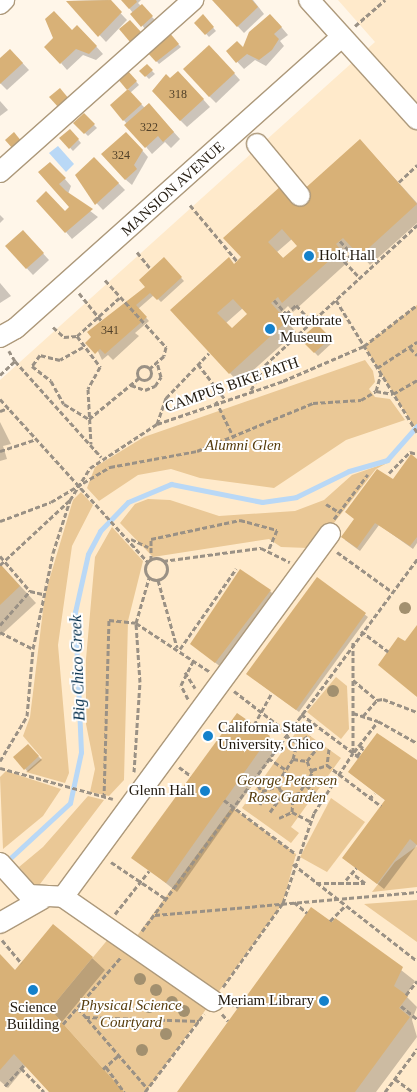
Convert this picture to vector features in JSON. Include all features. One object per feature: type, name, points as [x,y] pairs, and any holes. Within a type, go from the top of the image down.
[{"type":"street","points":[[0,4],[4,0]]},
{"type":"street","points":[[0,172],[193,0]]},
{"type":"street","points":[[309,0],[348,32],[417,118]]},
{"type":"street","name":"MANSION AVENUE","points":[[0,337],[16,328],[348,32]]},
{"type":"street","points":[[257,144],[300,196]]},
{"type":"street","points":[[63,897],[98,854],[139,795],[193,704],[219,679],[327,538]]},
{"type":"street","points":[[0,863],[22,888],[42,898]]},
{"type":"street","points":[[0,923],[42,898],[63,897],[213,1001]]},
{"type":"path","points":[[374,0],[379,5]]},
{"type":"path","points":[[348,32],[385,0]]},
{"type":"path","points":[[399,182],[417,165]]},
{"type":"path","points":[[190,205],[237,261]]},
{"type":"path","points":[[251,390],[265,365],[417,226]]},
{"type":"path","points":[[340,241],[352,254],[344,261],[360,278]]},
{"type":"path","points":[[136,252],[151,269]]},
{"type":"path","points":[[89,419],[139,378],[149,378],[150,368],[157,362],[166,347],[119,298],[105,280]]},
{"type":"path","points":[[79,293],[100,318]]},
{"type":"path","points":[[53,327],[64,337],[77,336],[100,318],[119,298]]},
{"type":"path","points":[[274,300],[286,314],[296,305],[312,322]]},
{"type":"path","points":[[336,300],[417,432]]},
{"type":"path","name":"CAMPUS BIKE PATH","points":[[0,761],[27,716],[32,649],[43,594],[70,500],[79,482],[101,457],[157,424],[364,346],[417,305]]},
{"type":"path","points":[[77,336],[83,348],[100,367],[90,380],[89,419],[91,446]]},
{"type":"path","points":[[0,337],[15,361],[101,457]]},
{"type":"path","points":[[377,368],[417,342]]},
{"type":"path","points":[[83,348],[60,360],[40,355],[32,366],[51,381],[64,404],[89,419]]},
{"type":"path","points":[[410,348],[417,355]]},
{"type":"path","points":[[157,424],[166,398],[209,353]]},
{"type":"path","points":[[0,375],[15,361]]},
{"type":"path","points":[[131,385],[144,390],[155,386],[161,377],[157,362]]},
{"type":"path","points":[[198,364],[224,398]]},
{"type":"path","points":[[139,378],[140,367],[150,368]]},
{"type":"path","points":[[376,391],[381,374]]},
{"type":"path","points":[[0,521],[50,502],[79,482],[134,460],[197,451],[234,438],[305,406],[335,402],[355,402],[376,391],[393,394],[417,380]]},
{"type":"path","points":[[0,399],[79,482],[83,490],[150,561],[269,550],[304,570]]},
{"type":"path","points":[[216,401],[234,438]]},
{"type":"path","points":[[0,411],[8,408]]},
{"type":"path","points":[[0,450],[37,438]]},
{"type":"path","points":[[389,473],[410,452],[417,454]]},
{"type":"path","points":[[345,505],[368,474]]},
{"type":"path","points":[[0,565],[70,500]]},
{"type":"path","points":[[326,504],[339,512]]},
{"type":"path","points":[[0,768],[104,798],[139,795],[133,785],[132,750],[140,682],[136,623],[149,578],[145,568],[150,561],[149,547],[152,539],[240,520],[278,530],[269,550]]},
{"type":"path","points":[[327,538],[391,591]]},
{"type":"path","points":[[131,539],[149,547]]},
{"type":"path","points":[[0,556],[30,590],[43,594]]},
{"type":"path","points":[[63,1024],[154,915],[335,666],[391,591],[417,560]]},
{"type":"path","points":[[158,580],[166,573],[163,561]]},
{"type":"path","points":[[179,648],[236,569]]},
{"type":"path","points":[[149,578],[158,580]]},
{"type":"path","points":[[158,580],[179,648]]},
{"type":"path","points":[[0,625],[30,590]]},
{"type":"path","points":[[104,798],[109,620],[136,623],[179,648],[297,742]]},
{"type":"path","points":[[361,631],[388,651]]},
{"type":"path","points":[[0,632],[32,649]]},
{"type":"path","points":[[353,642],[353,753]]},
{"type":"path","points":[[193,704],[181,685],[185,672],[194,659]]},
{"type":"path","points":[[330,663],[335,666]]},
{"type":"path","points":[[185,672],[195,687],[193,704]]},
{"type":"path","points":[[353,680],[377,700],[417,712]]},
{"type":"path","points":[[254,724],[272,693]]},
{"type":"path","points":[[363,716],[377,700]]},
{"type":"path","points":[[353,713],[378,721],[417,742]]},
{"type":"path","points":[[301,714],[358,757],[363,748],[359,746]]},
{"type":"path","points":[[78,1008],[147,1090],[283,903],[296,854],[310,821],[322,799],[353,753],[378,721]]},
{"type":"path","points":[[297,742],[310,736]]},
{"type":"path","points":[[262,792],[278,786],[285,769],[293,759],[297,742]]},
{"type":"path","points":[[307,761],[320,743]]},
{"type":"path","points":[[327,765],[329,749]]},
{"type":"path","points":[[268,758],[285,769]]},
{"type":"path","points":[[293,759],[307,761]]},
{"type":"path","points":[[307,761],[312,770]]},
{"type":"path","points":[[292,812],[293,796],[306,785],[312,770],[327,765]]},
{"type":"path","points":[[327,765],[338,776],[381,806]]},
{"type":"path","points":[[258,785],[262,792],[260,804]]},
{"type":"path","points":[[306,785],[322,799]]},
{"type":"path","points":[[278,786],[283,794],[293,796]]},
{"type":"path","points":[[369,799],[375,792]]},
{"type":"path","points":[[270,812],[283,794]]},
{"type":"path","points":[[224,800],[296,854]]},
{"type":"path","points":[[292,812],[310,821]]},
{"type":"path","points":[[279,818],[292,812]]},
{"type":"path","points":[[98,854],[166,899]]},
{"type":"path","points":[[294,864],[334,898],[417,961]]},
{"type":"path","points":[[346,880],[356,868]]},
{"type":"path","points":[[106,926],[139,881],[149,871]]},
{"type":"path","points":[[315,883],[346,880],[365,883],[352,873]]},
{"type":"path","points":[[154,915],[417,892]]},
{"type":"path","points":[[293,902],[307,913]]},
{"type":"path","points":[[330,921],[345,906]]},
{"type":"path","points":[[0,938],[21,963]]},
{"type":"path","points":[[406,995],[417,981]]},
{"type":"path","points":[[401,1006],[417,1019]]},
{"type":"path","points":[[86,1017],[199,1021]]},
{"type":"path","points":[[385,1092],[417,1049]]},
{"type":"path","points":[[119,1056],[105,1068],[124,1092]]},
{"type":"path","points":[[5,1086],[23,1067],[44,1092]]},
{"type":"path","points":[[395,1079],[414,1092]]},
{"type":"shaded area","name":"California State University, Chico","points":[[338,0],[417,0],[417,1092],[0,1092],[0,380],[375,42]]},
{"type":"green space","points":[[417,305],[417,426],[415,428],[364,346]]},
{"type":"green space","name":"Alumni Glen","points":[[365,360],[373,371],[375,382],[369,389],[375,397],[390,399],[405,420],[346,440],[274,488],[200,478],[171,469],[138,475],[99,501],[87,488],[95,467],[144,437]]},
{"type":"green space","points":[[389,462],[376,469],[330,528],[325,525],[308,548],[281,547],[269,539],[153,557],[120,523],[135,504],[148,499],[170,500],[219,516],[295,511],[324,500],[352,475]]},
{"type":"green space","points":[[81,492],[93,505],[72,546],[58,645],[69,773],[65,783],[26,772],[42,758],[23,736],[30,717],[45,594],[73,500]]},
{"type":"green space","points":[[112,527],[143,561],[128,621],[124,780],[109,796],[90,792],[95,769],[86,724],[86,659],[95,557]]},
{"type":"green space","points":[[336,677],[347,686],[349,729],[341,739],[307,712]]},
{"type":"green space","name":"George Petersen Rose Garden","points":[[299,728],[341,758],[291,827],[299,833],[291,843],[242,808]]},
{"type":"green space","points":[[6,771],[61,789],[43,816],[3,849],[0,777]]},
{"type":"green space","points":[[88,796],[104,800],[37,888],[19,867],[43,847]]},
{"type":"green space","points":[[331,798],[365,822],[327,872],[300,857]]},
{"type":"green space","name":"Physical Science Courtyard","points":[[232,807],[296,854],[283,903],[146,1092],[124,1092],[50,1009],[114,932],[131,944]]},
{"type":"green space","points":[[417,846],[417,887],[372,892],[395,862]]},
{"type":"green space","points":[[417,900],[417,942],[364,904]]},
{"type":"water","points":[[58,146],[74,164],[66,172],[49,153]]},
{"type":"building","points":[[111,0],[122,12],[98,37],[66,1]]},
{"type":"building","points":[[121,0],[136,0],[137,2],[129,9]]},
{"type":"building","points":[[212,0],[252,0],[258,7],[237,27]]},
{"type":"building","points":[[142,4],[153,16],[141,27],[130,14]]},
{"type":"building","points":[[54,11],[72,30],[77,25],[97,46],[89,54],[76,49],[60,64],[44,47],[53,38],[45,19]]},
{"type":"building","points":[[203,14],[214,27],[205,35],[194,23]]},
{"type":"building","points":[[270,14],[282,27],[274,34],[279,39],[272,50],[259,60],[247,54],[236,63],[226,51],[237,41],[243,47],[249,32]]},
{"type":"building","points":[[130,20],[141,32],[130,42],[119,29]]},
{"type":"building","points":[[169,32],[179,44],[156,62],[146,51]]},
{"type":"building","points":[[209,45],[235,73],[209,97],[183,69]]},
{"type":"building","points":[[10,49],[23,63],[0,84],[0,58]]},
{"type":"building","points":[[147,64],[153,70],[145,77],[139,71]]},
{"type":"building","points":[[127,70],[137,81],[127,90],[117,78]]},
{"type":"building","points":[[178,71],[204,99],[180,121],[152,91],[166,74],[170,78]]},
{"type":"building","points":[[60,88],[69,99],[59,108],[49,97]]},
{"type":"building","points":[[128,89],[142,104],[123,121],[110,105]]},
{"type":"building","points":[[149,103],[174,132],[163,142],[158,136],[145,148],[124,125]]},
{"type":"building","points":[[84,113],[95,124],[84,134],[73,123]]},
{"type":"building","points":[[70,129],[79,139],[69,149],[59,138]]},
{"type":"building","points":[[14,132],[22,142],[13,149],[5,140]]},
{"type":"building","points":[[126,132],[143,150],[134,165],[137,169],[125,180],[101,154]]},
{"type":"building","name":"Holt Hall","points":[[360,139],[417,204],[360,256],[343,238],[336,244],[341,250],[282,303],[278,297],[271,303],[287,321],[229,374],[170,310],[229,257],[234,264],[241,257],[223,238],[282,185],[301,192]],"holes":[[[282,229],[297,246],[283,258],[268,242]],[[233,299],[247,314],[232,328],[217,313]]]},
{"type":"building","points":[[94,157],[119,183],[95,205],[75,175]]},
{"type":"building","points":[[50,162],[66,178],[59,184],[93,209],[65,233],[36,201],[46,191],[65,211],[69,207],[38,172]]},
{"type":"building","points":[[23,230],[44,253],[26,269],[5,246]]},
{"type":"building","points":[[164,257],[182,277],[157,300],[150,293],[136,305],[147,317],[105,354],[100,349],[95,354],[85,343],[91,337],[87,332],[145,287],[139,280]]},
{"type":"building","points":[[317,324],[331,338],[314,353],[300,339]]},
{"type":"building","points":[[411,454],[417,459],[417,537],[410,546],[375,523],[357,548],[341,537],[354,519],[345,512],[377,469],[393,479]]},
{"type":"building","points":[[0,564],[20,586],[0,605]]},
{"type":"building","points":[[240,569],[271,590],[215,663],[190,644]]},
{"type":"building","points":[[317,577],[366,613],[296,710],[246,674]]},
{"type":"building","points":[[417,625],[417,697],[378,665],[398,637],[405,641]]},
{"type":"building","name":"Glenn Hall","points":[[237,713],[270,736],[166,883],[131,858]]},
{"type":"building","points":[[377,733],[417,760],[417,845],[410,839],[377,884],[342,858],[385,800],[348,772]]},
{"type":"building","points":[[28,744],[39,756],[24,770],[13,757]]},
{"type":"building","name":"Meriam Library","points":[[311,907],[332,922],[335,918],[403,967],[394,986],[408,996],[399,1008],[410,1017],[355,1092],[177,1092]]},
{"type":"building","name":"Science Building","points":[[53,924],[93,957],[50,1009],[124,1092],[49,1092],[14,1054],[0,1070],[0,954],[15,970]]},
{"type":"waterway","name":"Big Chico Creek","points":[[6,862],[70,803],[81,752],[75,612],[88,554],[100,531],[128,502],[171,484],[262,502],[296,497],[349,471],[387,460],[417,426]]},
{"type":"place","name":"Holt Hall","points":[[309,256]]},
{"type":"place","name":"Vertebrate Museum","points":[[270,329]]},
{"type":"place","name":"California State University, Chico","points":[[208,736]]},
{"type":"place","name":"Glenn Hall","points":[[205,791]]},
{"type":"place","name":"Science Building","points":[[33,990]]},
{"type":"place","name":"Meriam Library","points":[[324,1001]]}]
